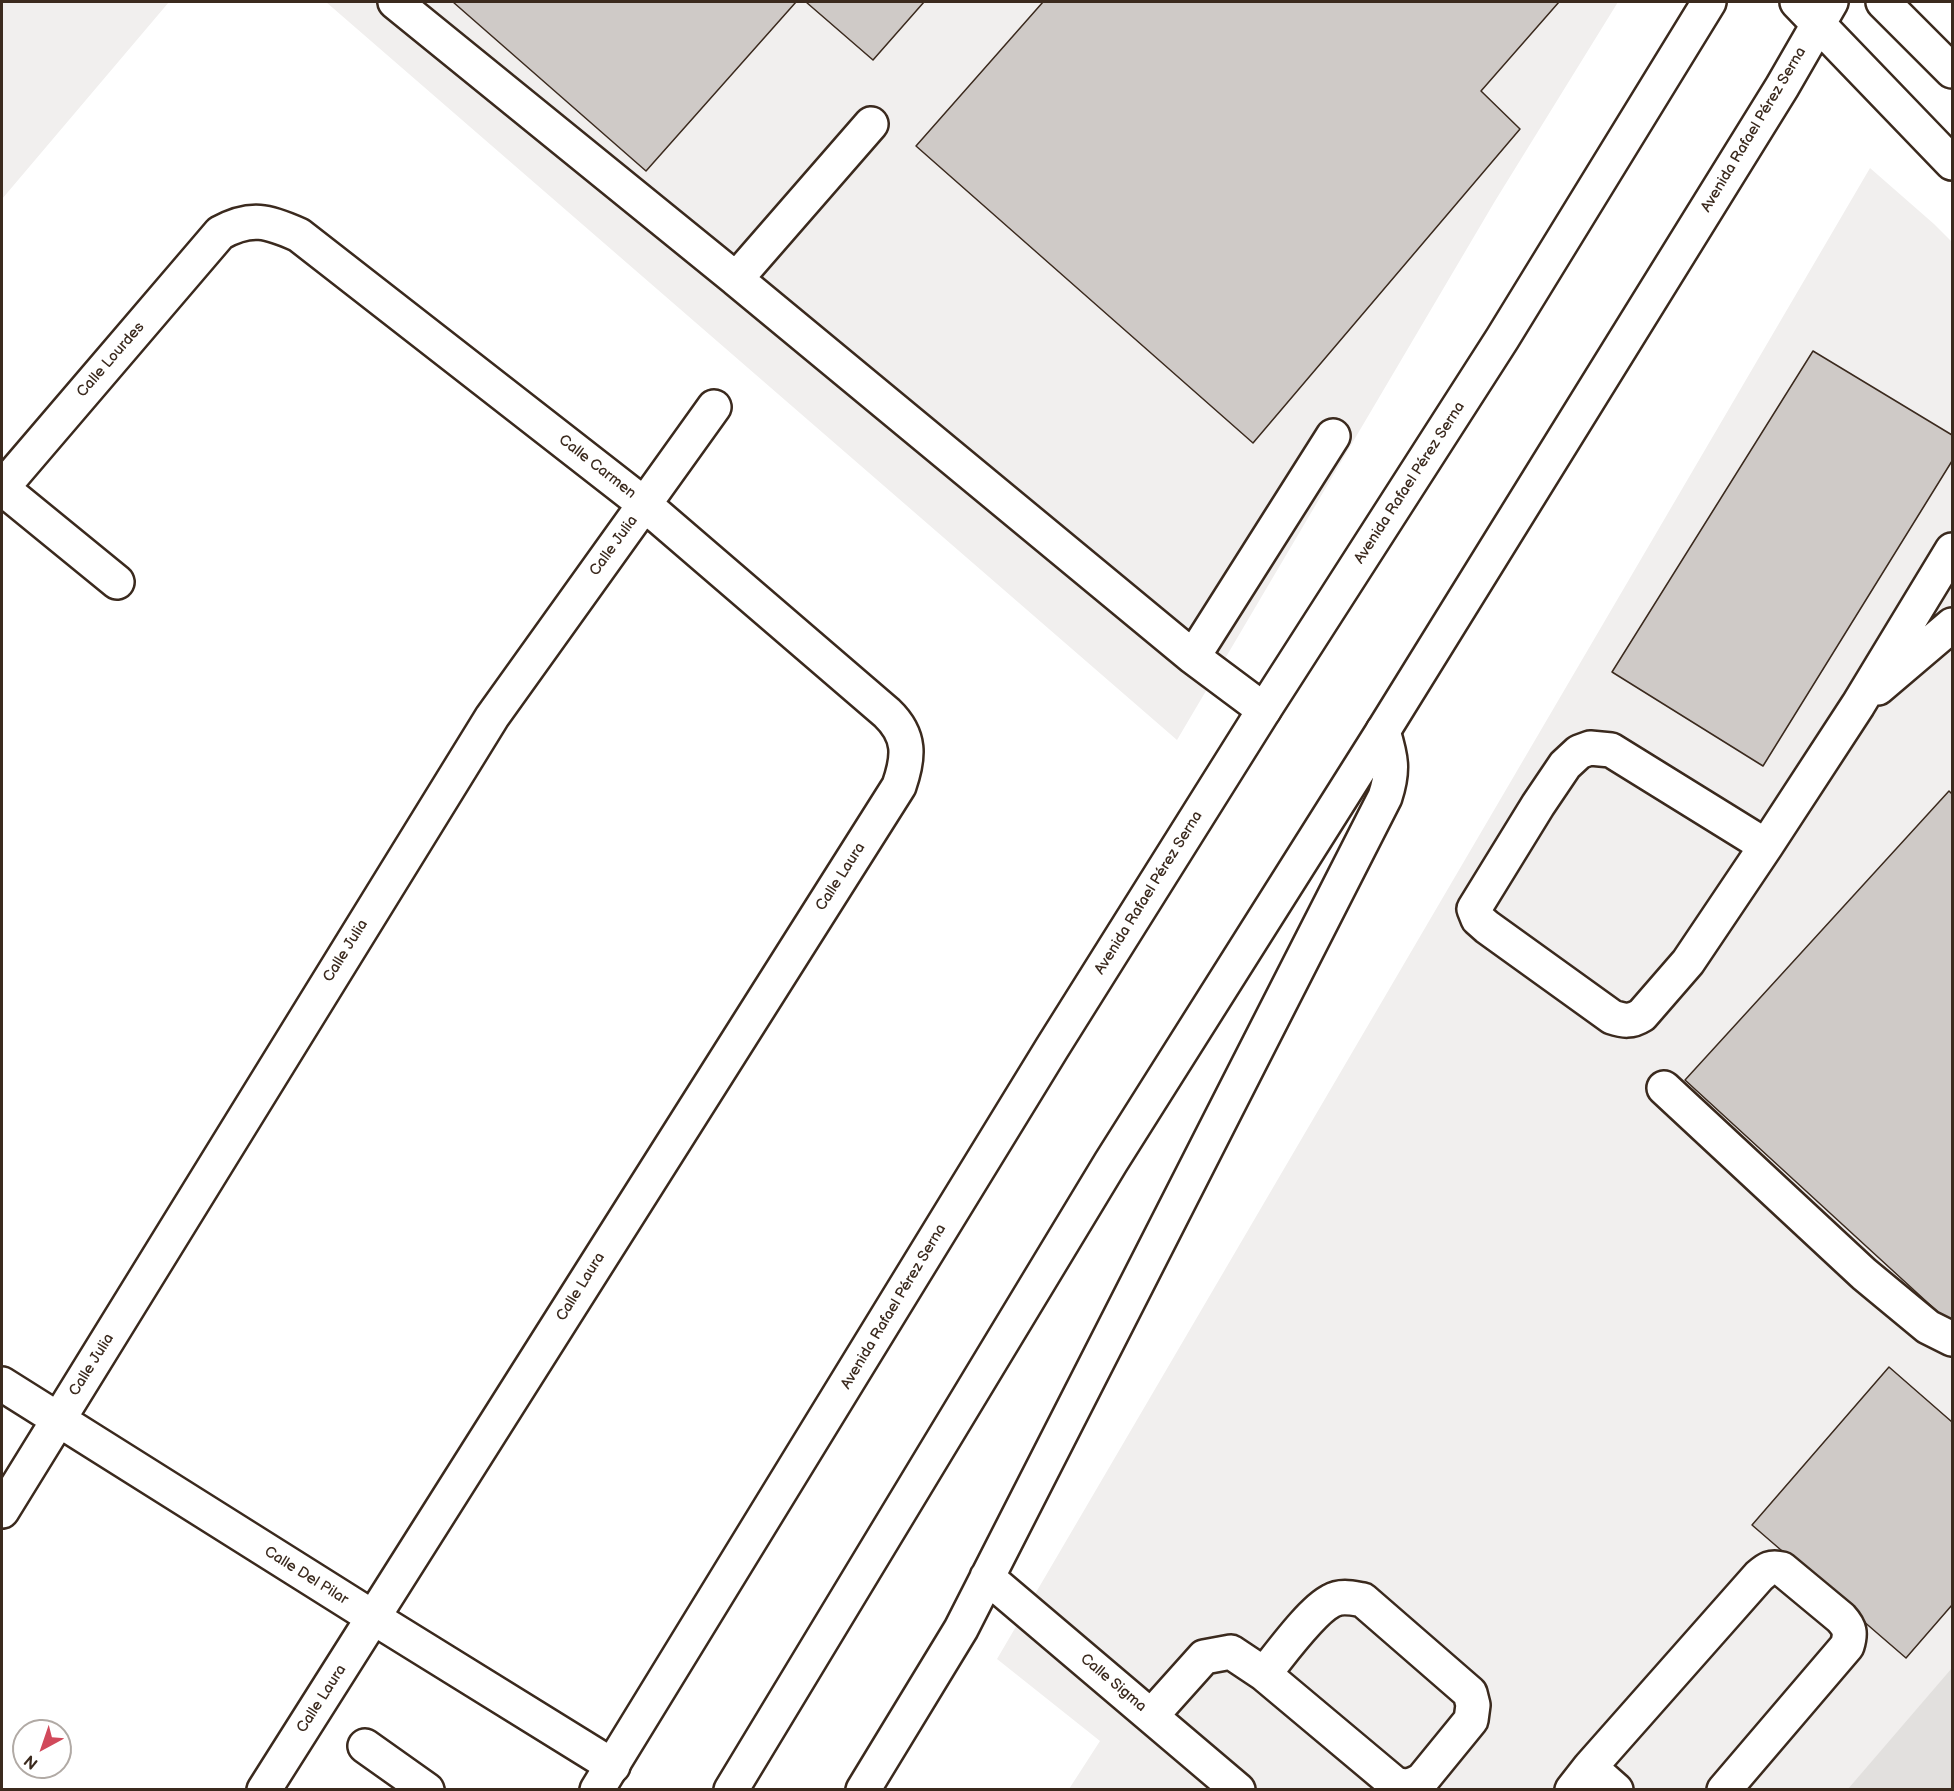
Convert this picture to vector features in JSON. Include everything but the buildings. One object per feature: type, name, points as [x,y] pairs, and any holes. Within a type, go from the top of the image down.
[{"type":"street","points":[[395,2],[736,279],[1192,657],[1264,710]]},
{"type":"street","name":"Avenida Rafael Pérez Serna","points":[[605,1778],[1052,1048],[1264,710],[1502,339],[1709,2]]},
{"type":"street","points":[[1883,2],[1953,71]]},
{"type":"street","points":[[1815,9],[1953,163]]},
{"type":"street","name":"Avenida Rafael Pérez Serna","points":[[731,1790],[1105,1172],[1383,730],[1782,87],[1815,9]]},
{"type":"street","points":[[736,279],[871,124]]},
{"type":"street","name":"Calle Carmen","points":[[220,233],[236,224],[260,221],[299,235],[644,504],[895,721],[907,747],[907,760],[899,786]]},
{"type":"street","name":"Calle Lourdes","points":[[2,488],[220,233]]},
{"type":"street","name":"Calle Julia","points":[[2,1511],[492,717],[714,407]]},
{"type":"street","points":[[1192,657],[1333,436]]},
{"type":"street","points":[[2,488],[117,582]]},
{"type":"street","points":[[1766,846],[1611,750],[1590,748],[1579,752],[1565,765],[1474,909],[1478,919],[1487,927],[1612,1017],[1623,1021],[1634,1020],[1642,1015],[1688,962],[1766,846],[1858,705],[1953,550]]},
{"type":"street","points":[[1858,705],[1953,625]]},
{"type":"street","points":[[863,1790],[961,1629],[1385,797],[1391,780],[1392,762],[1383,730]]},
{"type":"street","name":"Calle Laura","points":[[264,1790],[899,786]]},
{"type":"street","points":[[1664,1088],[1864,1274],[1928,1327],[1953,1339]]},
{"type":"street","name":"Calle Del Pilar","points":[[2,1384],[374,1618],[605,1778]]},
{"type":"street","points":[[1616,1790],[1581,1778],[1759,1576],[1767,1569],[1775,1567],[1782,1569],[1841,1618],[1848,1626],[1851,1635],[1846,1646],[1724,1790]]},
{"type":"street","name":"Calle Sigma","points":[[987,1577],[1238,1790]]},
{"type":"street","points":[[1152,1715],[1204,1657],[1231,1652],[1264,1674],[1394,1783],[1402,1786],[1411,1786],[1422,1780],[1471,1720],[1473,1705],[1470,1693],[1363,1600],[1348,1596],[1331,1600],[1314,1614],[1264,1674]]},
{"type":"street","points":[[365,1746],[427,1790]]},
{"type":"shaded area","points":[[2,2],[169,2],[2,199]]},
{"type":"shaded area","points":[[326,2],[1618,2],[1495,201],[1177,740]]},
{"type":"shaded area","points":[[1870,168],[1952,242],[1952,1789],[1069,1789],[1100,1741],[997,1659]]},
{"type":"shaded area","points":[[1952,1668],[1952,1789],[1848,1789]]}]
